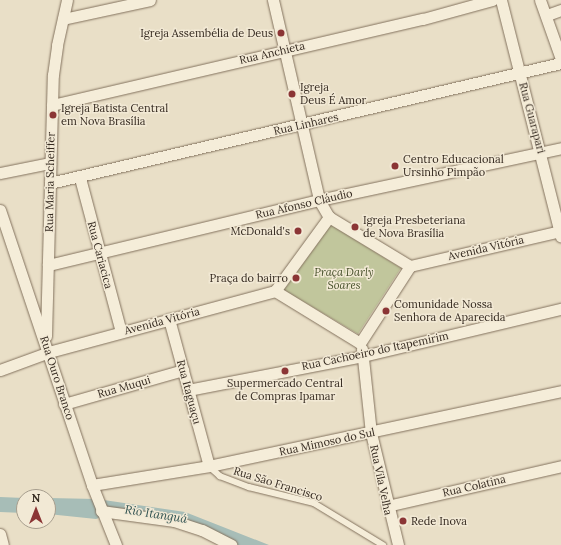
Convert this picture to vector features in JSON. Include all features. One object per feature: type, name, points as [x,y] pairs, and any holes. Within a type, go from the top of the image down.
[{"type":"street","name":"Rua Maria Scheiffer","points":[[45,341],[52,105],[56,45],[67,0]]},
{"type":"street","points":[[63,20],[150,0]]},
{"type":"street","points":[[273,0],[286,50],[319,200],[329,217],[410,266],[360,343],[275,291],[329,217]]},
{"type":"street","name":"Rua Anchieta","points":[[52,105],[423,19],[492,0]]},
{"type":"street","name":"Rua Guarapari","points":[[501,0],[561,233]]},
{"type":"street","points":[[540,0],[547,15],[561,59]]},
{"type":"street","points":[[547,15],[561,10]]},
{"type":"street","name":"Rua Linhares","points":[[50,184],[520,74],[561,63]]},
{"type":"street","name":"Rua Afonso Cláudio","points":[[48,266],[319,200],[541,154],[561,148]]},
{"type":"street","points":[[0,173],[50,163]]},
{"type":"street","name":"Rua Cariacica","points":[[80,178],[121,332]]},
{"type":"street","name":"Rua Ouro Branco","points":[[0,210],[49,352],[64,404],[92,486],[116,545]]},
{"type":"street","name":"Avenida Vitória","points":[[410,266],[561,233]]},
{"type":"street","name":"Avenida Vitória","points":[[0,370],[49,352],[275,291]]},
{"type":"street","name":"Rua Cachoeiro do Itapemirim","points":[[188,390],[363,356],[561,309]]},
{"type":"street","name":"Rua Itaguaçu","points":[[169,319],[209,466]]},
{"type":"street","name":"Rua Vila Velha","points":[[360,343],[363,356],[371,433],[387,506],[398,545]]},
{"type":"street","name":"Rua Muqui","points":[[64,404],[183,370]]},
{"type":"street","name":"Rua Mimoso do Sul","points":[[92,486],[209,466],[371,433],[561,391]]},
{"type":"street","name":"Rua Colatina","points":[[387,506],[561,466]]},
{"type":"street","points":[[101,511],[174,521],[202,530],[231,545]]},
{"type":"street","points":[[0,534],[3,545]]},
{"type":"lane","name":"Rua São Francisco","points":[[209,466],[220,476],[249,487],[314,503],[384,545]]},
{"type":"green space","name":"Praça Darly Soares","points":[[331,225],[401,268],[358,334],[284,290]]},
{"type":"water","points":[[0,497],[16,498],[16,513],[0,512]]},
{"type":"water","name":"Rio Itanguá","points":[[56,498],[97,499],[185,512],[269,545],[231,545],[196,526],[110,514],[96,519],[56,515]]},
{"type":"place","name":"Igreja Assembélia de Deus","points":[[281,33]]},
{"type":"place","name":"Igreja Deus É Amor","points":[[292,94]]},
{"type":"place","name":"Igreja Batista Central em Nova Brasília","points":[[53,115]]},
{"type":"place","name":"Centro Educacional Ursinho Pimpão","points":[[395,166]]},
{"type":"place","name":"Igreja Presbeteriana de Nova Brasília","points":[[355,227]]},
{"type":"place","name":"McDonald's","points":[[298,231]]},
{"type":"place","name":"Praça do bairro","points":[[296,278]]},
{"type":"place","name":"Comunidade Nossa Senhora de Aparecida","points":[[386,311]]},
{"type":"place","name":"Supermercado Central de Compras Ipamar","points":[[285,371]]},
{"type":"place","name":"Rede Inova","points":[[403,521]]}]
